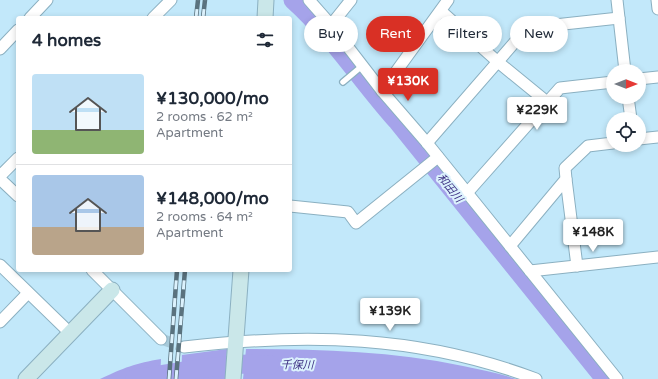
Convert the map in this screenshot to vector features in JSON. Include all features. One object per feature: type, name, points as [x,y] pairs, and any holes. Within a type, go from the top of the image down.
[{"type":"street","points":[[32,16],[47,0]]},
{"type":"street","points":[[155,16],[171,0]]},
{"type":"street","points":[[264,16],[266,0]]},
{"type":"street","points":[[309,0],[323,16]]},
{"type":"street","points":[[338,16],[351,0]]},
{"type":"street","points":[[382,90],[448,0]]},
{"type":"street","points":[[617,0],[624,64]]},
{"type":"street","points":[[657,0],[658,9]]},
{"type":"street","points":[[441,11],[498,62],[547,102]]},
{"type":"street","points":[[427,143],[527,28],[619,18]]},
{"type":"street","points":[[0,49],[16,34]]},
{"type":"street","points":[[351,52],[427,143],[437,159],[467,193],[617,379]]},
{"type":"street","points":[[646,78],[658,77]]},
{"type":"street","points":[[467,193],[560,88],[606,83]]},
{"type":"street","points":[[646,139],[658,137]]},
{"type":"street","points":[[577,266],[565,168],[588,146],[606,144]]},
{"type":"street","points":[[292,206],[348,212],[356,223],[437,159]]},
{"type":"street","points":[[16,160],[0,178],[16,194]]},
{"type":"street","points":[[510,246],[566,179]]},
{"type":"street","points":[[530,271],[658,258]]},
{"type":"street","points":[[0,265],[70,333]]},
{"type":"street","points":[[94,272],[161,339]]},
{"type":"street","points":[[233,379],[241,272]]},
{"type":"street","points":[[26,379],[112,290]]},
{"type":"street","points":[[0,322],[28,293]]},
{"type":"street","points":[[184,347],[307,338],[400,344],[458,355],[505,367],[536,379]]},
{"type":"lane","points":[[343,82],[361,66]]},
{"type":"water","points":[[227,349],[225,379],[181,379],[182,355]]},
{"type":"water","points":[[246,349],[328,350],[409,357],[463,366],[497,373],[516,379],[243,379]]},
{"type":"water","points":[[161,359],[160,379],[100,379],[130,366]]},
{"type":"waterway","name":"和田川","points":[[293,0],[308,14],[334,44],[605,379]]},
{"type":"waterway","name":"千保川","points":[[135,379],[239,364],[270,365]]},
{"type":"tunnel","points":[[161,339],[184,347]]},
{"type":"railway","points":[[196,16],[198,0]]},
{"type":"railway","points":[[203,16],[205,0]]},
{"type":"railway","points":[[169,379],[177,272]]},
{"type":"railway","points":[[176,379],[185,272]]}]
